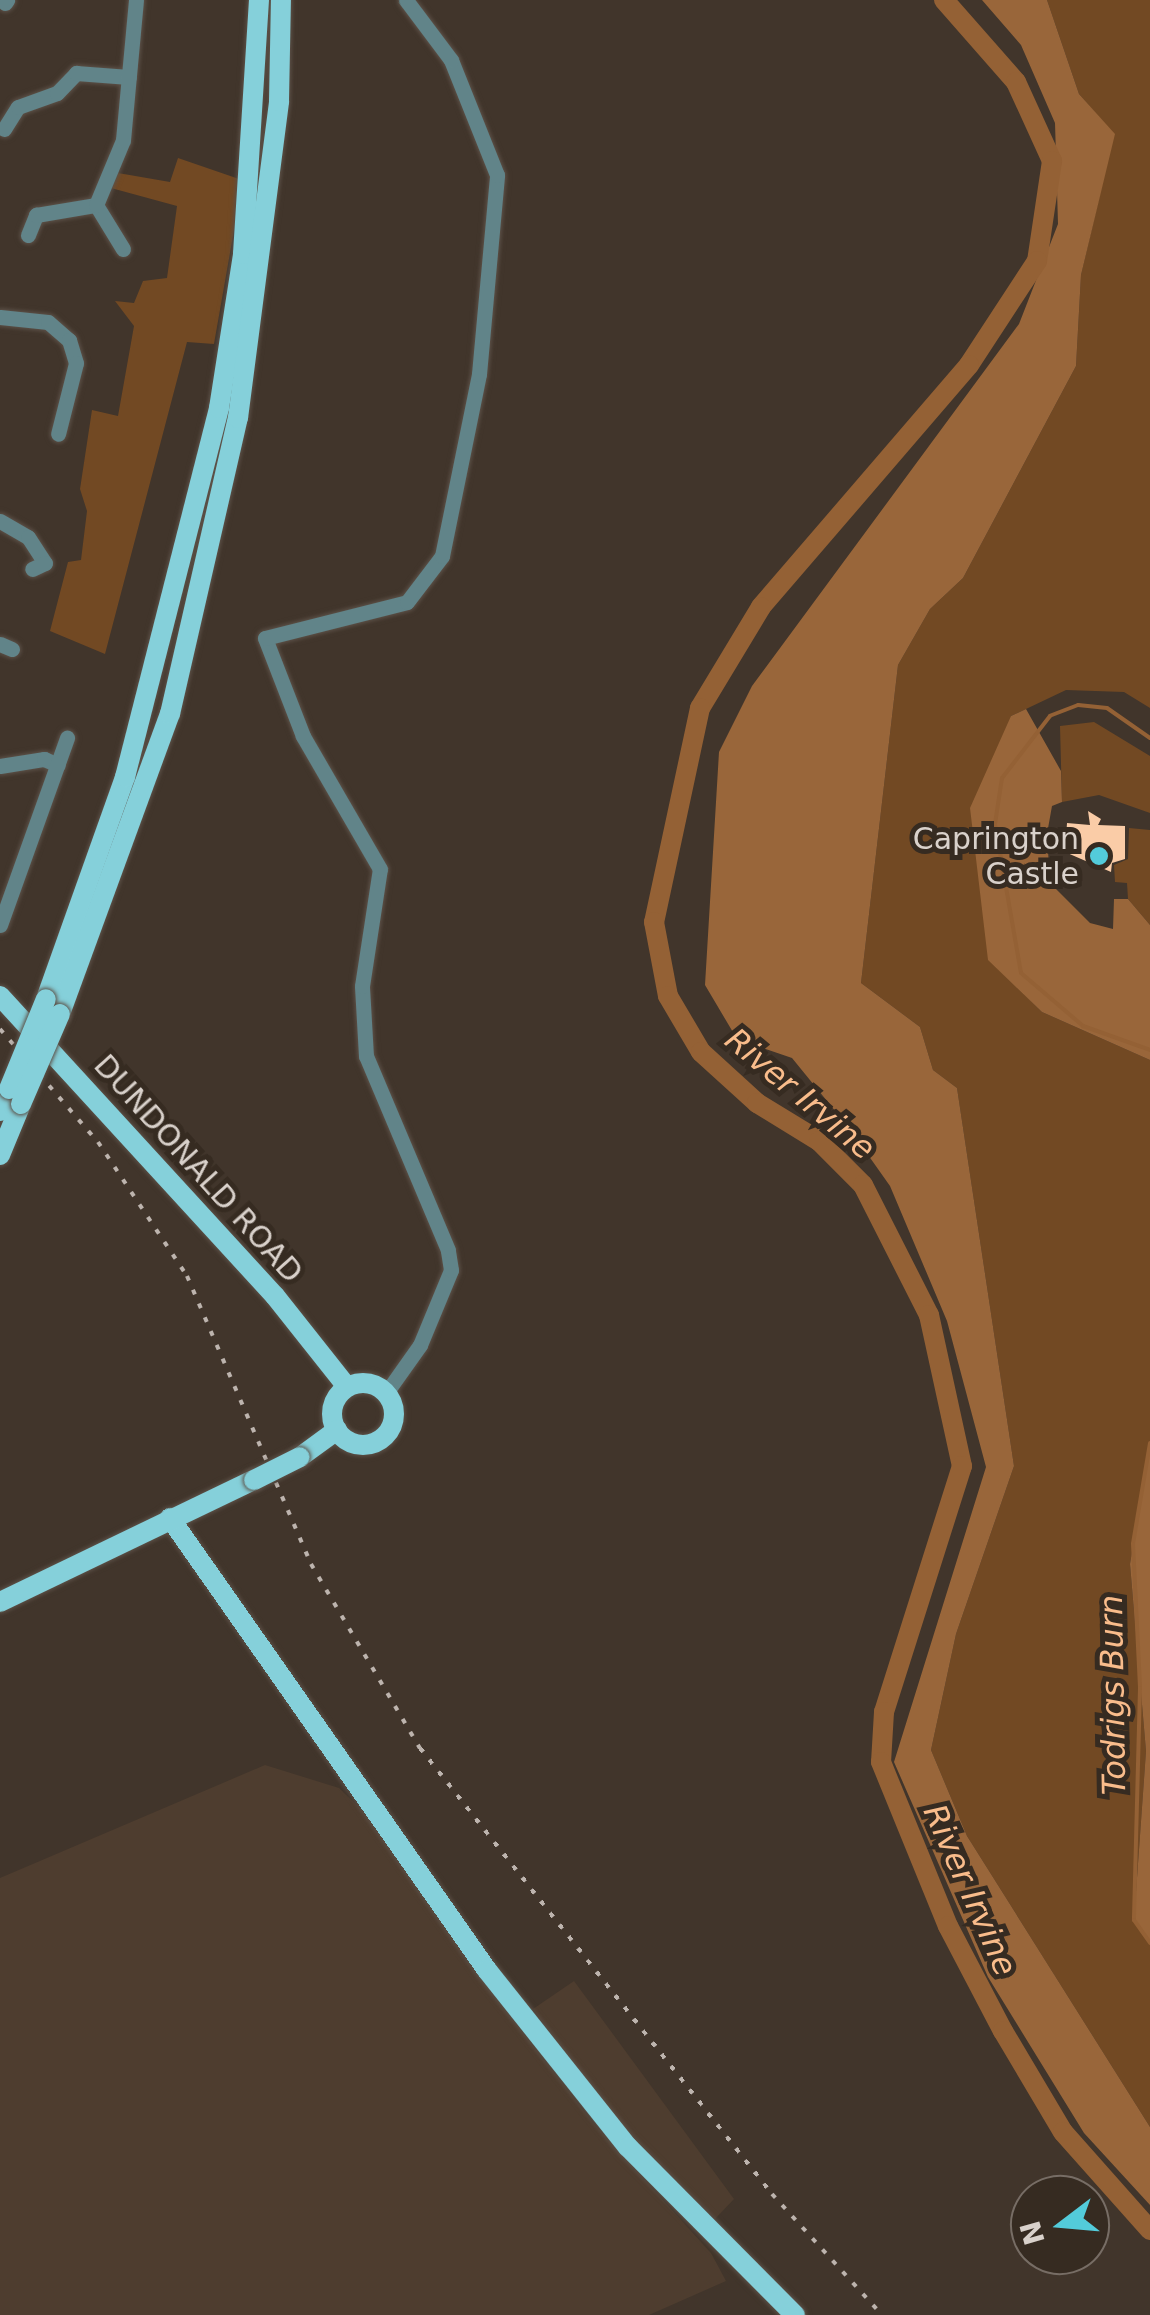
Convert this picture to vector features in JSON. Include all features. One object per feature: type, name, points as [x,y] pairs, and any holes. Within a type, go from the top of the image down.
[{"type":"main road","points":[[53,1007],[126,777],[219,408],[245,234],[259,0]]},
{"type":"main road","points":[[0,1155],[15,1096],[170,714],[238,418],[275,140],[281,0]]},
{"type":"main road","name":"DUNDONALD ROAD","points":[[0,996],[275,1296],[347,1387]]},
{"type":"main road","points":[[0,1111],[15,1096]]},
{"type":"main road","points":[[368,1383],[386,1393],[394,1415],[384,1436],[364,1445],[336,1430],[332,1408],[347,1387],[368,1383]]},
{"type":"main road","points":[[0,1602],[300,1457],[336,1430]]},
{"type":"main road","points":[[170,1518],[487,1970],[628,2147],[794,2315]]},
{"type":"street","points":[[386,1393],[420,1345],[451,1270],[448,1250],[366,1056],[362,986],[380,869],[303,736],[265,638],[408,602],[442,556],[479,374],[497,175],[452,60],[406,0]]},
{"type":"street","points":[[115,247],[96,205],[122,140],[140,2]]},
{"type":"street","points":[[4,130],[15,101],[57,93],[76,74],[128,77]]},
{"type":"street","points":[[28,236],[32,208],[96,205]]},
{"type":"street","points":[[0,318],[48,322],[69,340],[76,363],[58,434]]},
{"type":"street","points":[[0,521],[28,536],[46,566]]},
{"type":"street","points":[[1,921],[68,738]]},
{"type":"street","points":[[0,766],[44,759],[58,766]]},
{"type":"shaded area","points":[[982,0],[1047,0],[1079,94],[1115,134],[1081,275],[1076,366],[963,578],[930,609],[898,665],[861,983],[920,1027],[933,1070],[957,1088],[1014,1466],[956,1634],[931,1750],[967,1836],[1150,2127],[1150,2205],[1084,2133],[988,1977],[894,1762],[986,1467],[947,1321],[890,1186],[849,1128],[792,1058],[737,1039],[705,985],[719,752],[752,686],[1019,324],[1058,224],[1055,123],[1021,45]]},
{"type":"shaded area","points":[[1047,0],[1150,0],[1150,708],[1124,692],[1066,690],[1011,716],[989,960],[1042,1012],[1150,1060],[1150,1443],[1130,1564],[1146,1751],[1134,1920],[1150,1943],[1150,2127],[967,1836],[931,1750],[956,1634],[1014,1466],[957,1088],[933,1070],[920,1027],[861,983],[898,665],[930,609],[963,578],[1076,366],[1081,275],[1114,134],[1079,94]]},
{"type":"shaded area","points":[[178,158],[242,180],[214,344],[187,342],[105,654],[50,631],[68,562],[81,560],[87,511],[80,489],[92,410],[118,416],[134,326],[115,301],[134,303],[143,281],[167,278],[177,206],[111,188],[118,173],[170,182]]},
{"type":"shaded area","points":[[1026,709],[1061,771],[1062,802],[1052,806],[1047,834],[1050,883],[1090,923],[1113,929],[1114,899],[1128,899],[1150,925],[1150,1060],[1042,1012],[988,960],[970,808],[1011,716]]},
{"type":"shaded area","points":[[1094,722],[1150,756],[1150,813],[1099,795],[1062,802],[1060,726]]},
{"type":"shaded area","points":[[1129,828],[1150,830],[1150,925],[1128,899],[1127,883],[1115,882],[1114,865],[1128,859]]},
{"type":"shaded area","points":[[1150,1443],[1150,1943],[1134,1920],[1146,1751],[1130,1564]]},
{"type":"shaded area","points":[[265,1765],[339,1788],[367,1815],[491,1992],[594,2124],[711,2253],[726,2281],[649,2315],[0,2315],[0,1878]]},
{"type":"shaded area","points":[[574,1981],[734,2199],[715,2219],[612,2118],[533,2009]]},
{"type":"building","name":"Caprington Castle","points":[[1088,811],[1101,819],[1098,825],[1125,826],[1125,859],[1112,863],[1111,872],[1065,852],[1067,823],[1090,825]]},
{"type":"waterway","name":"River Irvine","points":[[944,0],[1016,82],[1052,161],[1037,261],[969,365],[761,607],[700,708],[654,922],[668,996],[701,1052],[757,1103],[819,1141],[863,1185],[929,1315],[962,1466],[884,1712],[881,1762],[948,1926],[1003,2031],[1063,2132],[1150,2230]]},
{"type":"waterway","name":"Todrigs Burn","points":[[1150,738],[1107,708],[1078,705],[1050,716],[1002,778],[995,824],[1021,973],[1083,1026],[1150,1050]]},
{"type":"waterway","name":"Todrigs Burn","points":[[1150,1443],[1133,1544],[1140,1688],[1134,1920],[1150,1943]]},
{"type":"railway","points":[[0,1029],[98,1142],[187,1276],[311,1564],[420,1748],[772,2194],[882,2315]]},
{"type":"place","name":"Caprington Castle","points":[[1099,856]]}]
